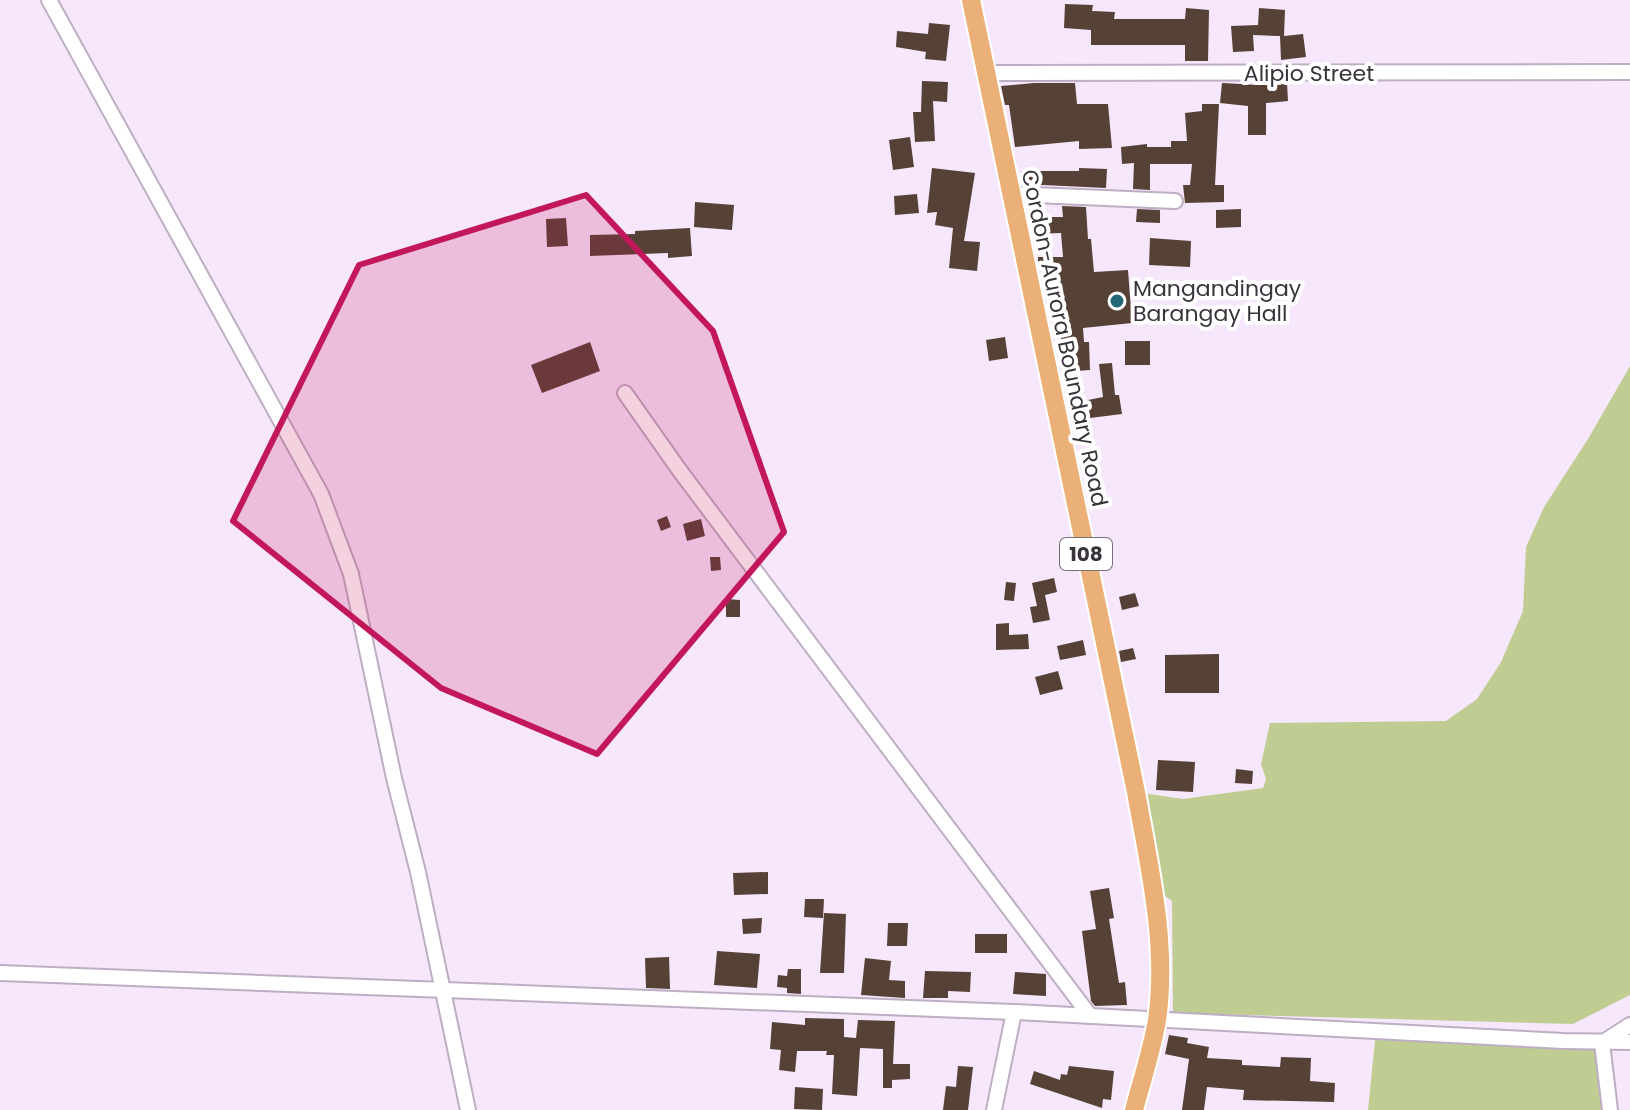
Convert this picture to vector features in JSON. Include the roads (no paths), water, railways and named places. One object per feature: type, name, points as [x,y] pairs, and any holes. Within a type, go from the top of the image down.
[{"type":"main road","name":"Cordon-Aurora Boundary Road","points":[[971,0],[1136,792],[1153,887],[1160,958],[1157,1019],[1134,1110]]},
{"type":"street","points":[[49,0],[321,494],[351,574],[468,1110]]},
{"type":"street","name":"Alipio Street","points":[[988,73],[1630,72]]},
{"type":"street","points":[[1010,194],[1175,201]]},
{"type":"street","points":[[625,393],[689,484],[1090,1016]]},
{"type":"street","points":[[0,973],[1014,1012],[1630,1042]]},
{"type":"street","points":[[994,1110],[1014,1012]]},
{"type":"street","points":[[1602,1043],[1630,1025]]},
{"type":"street","points":[[1602,1043],[1610,1110]]},
{"type":"place","name":"Mangandingay Barangay Hall","points":[[1117,301]]}]
